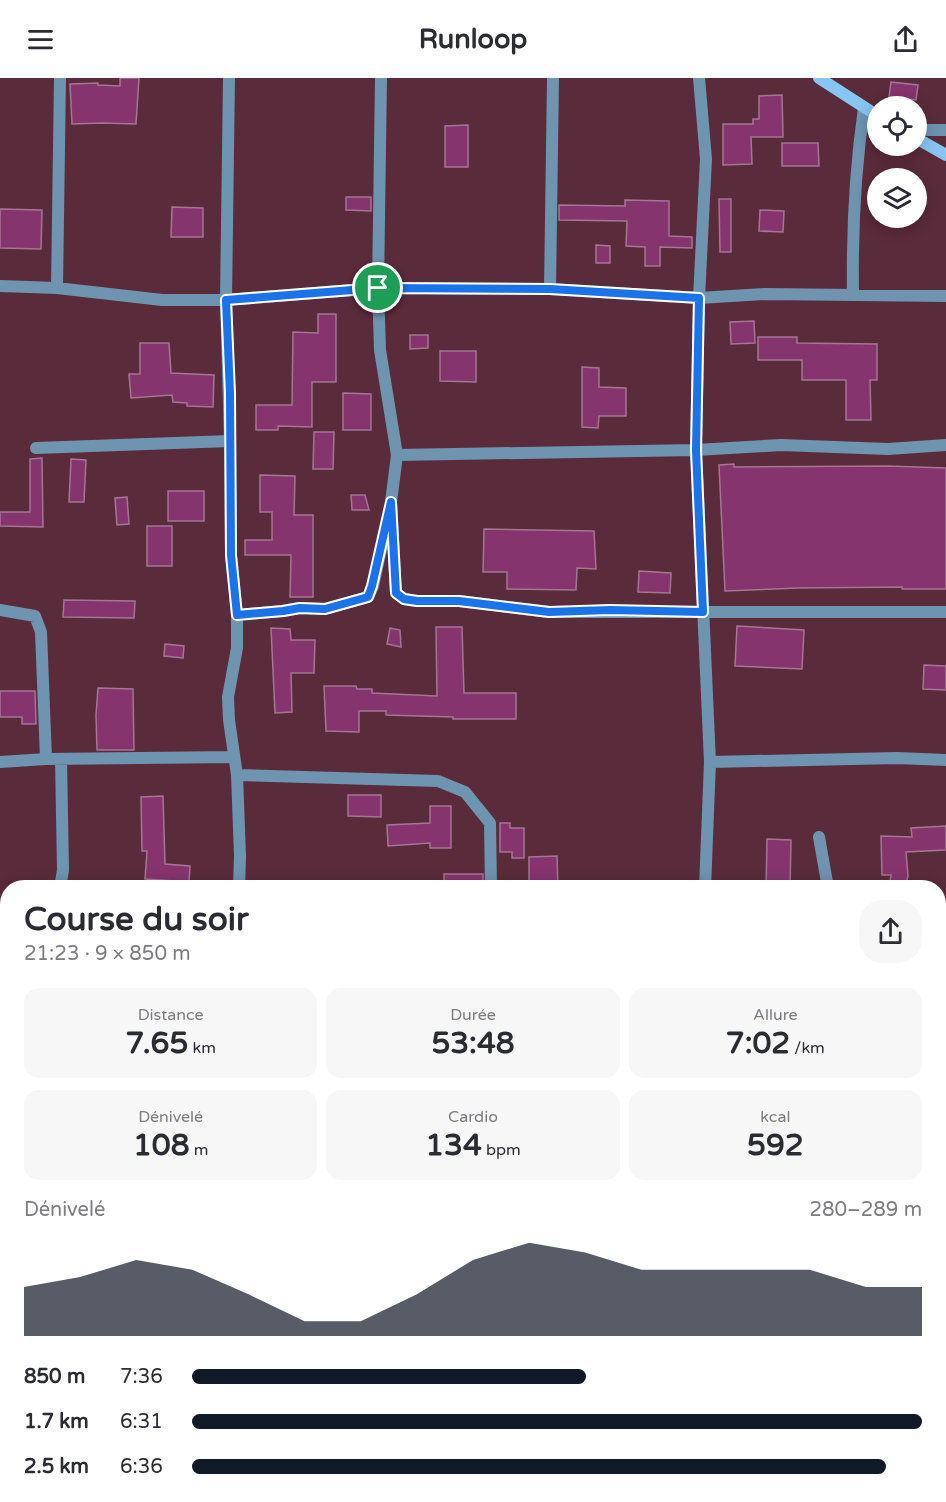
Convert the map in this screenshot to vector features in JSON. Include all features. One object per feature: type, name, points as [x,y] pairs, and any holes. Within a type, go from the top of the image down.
[{"type":"street","points":[[57,288],[60,78]]},
{"type":"street","points":[[229,78],[226,300],[231,555],[237,615],[237,648],[228,697],[237,775],[239,880]]},
{"type":"street","points":[[237,615],[300,608],[325,609],[368,597],[372,586],[391,502],[397,454],[380,350],[378,288],[381,78]]},
{"type":"street","points":[[550,289],[553,78]]},
{"type":"street","points":[[699,78],[706,159],[699,298],[696,450],[710,762],[705,880]]},
{"type":"street","points":[[819,78],[867,110]]},
{"type":"street","points":[[853,296],[856,186],[864,108]]},
{"type":"street","points":[[927,130],[946,130]]},
{"type":"street","points":[[927,144],[946,155]]},
{"type":"street","points":[[0,286],[57,288],[162,300],[226,300],[378,288],[550,289],[699,298],[764,294],[946,296]]},
{"type":"street","points":[[36,448],[230,441]]},
{"type":"street","points":[[397,454],[696,450],[781,445],[888,448],[946,445]]},
{"type":"street","points":[[391,502],[396,593],[404,599],[459,601],[549,612],[610,610],[946,612]]},
{"type":"street","points":[[0,610],[35,616],[41,632],[46,759]]},
{"type":"street","points":[[0,762],[46,759],[234,757]]},
{"type":"street","points":[[710,762],[897,758],[946,760]]},
{"type":"street","points":[[61,759],[61,880]]},
{"type":"street","points":[[237,775],[438,781],[465,792],[490,823],[491,880]]},
{"type":"street","points":[[819,837],[827,880]]},
{"type":"building","points":[[120,78],[139,78],[136,124],[72,124],[70,84],[98,83],[98,85],[120,86]]},
{"type":"building","points":[[891,82],[918,85],[917,96],[889,96]]},
{"type":"building","points":[[782,95],[783,137],[751,137],[752,164],[723,165],[723,124],[753,124],[753,119],[759,119],[759,96]]},
{"type":"building","points":[[468,125],[468,167],[445,167],[445,126]]},
{"type":"building","points":[[782,143],[818,143],[819,166],[782,166]]},
{"type":"building","points":[[346,197],[371,197],[371,211],[346,210]]},
{"type":"building","points":[[719,199],[731,199],[731,252],[720,252]]},
{"type":"building","points":[[625,200],[669,201],[669,236],[692,237],[692,248],[660,247],[660,266],[645,266],[645,247],[626,246],[627,221],[559,220],[559,205],[625,206]]},
{"type":"building","points":[[172,207],[203,208],[203,237],[171,237]]},
{"type":"building","points":[[0,209],[42,210],[41,249],[0,248]]},
{"type":"building","points":[[760,210],[784,211],[783,232],[759,231]]},
{"type":"building","points":[[596,245],[610,246],[610,263],[596,263]]},
{"type":"building","points":[[318,314],[336,314],[336,382],[312,382],[312,427],[278,426],[278,430],[256,430],[256,405],[292,405],[293,332],[318,333]]},
{"type":"building","points":[[754,321],[755,343],[731,344],[730,322]]},
{"type":"building","points":[[410,335],[428,335],[428,348],[410,349]]},
{"type":"building","points":[[758,337],[797,337],[797,343],[877,344],[877,380],[870,380],[871,420],[846,420],[846,380],[802,380],[802,360],[758,360]]},
{"type":"building","points":[[140,343],[169,343],[171,373],[214,375],[213,407],[187,406],[187,403],[173,402],[172,395],[131,398],[129,374],[140,374]]},
{"type":"building","points":[[440,351],[476,351],[476,382],[440,381]]},
{"type":"building","points":[[582,367],[599,368],[599,387],[626,388],[626,416],[599,416],[598,428],[582,427]]},
{"type":"building","points":[[343,393],[371,394],[371,430],[343,430]]},
{"type":"building","points":[[314,432],[334,432],[333,469],[313,469]]},
{"type":"building","points":[[42,458],[43,527],[0,526],[0,512],[30,512],[30,459]]},
{"type":"building","points":[[71,459],[86,460],[84,502],[69,502]]},
{"type":"building","points":[[734,464],[734,467],[946,468],[946,589],[902,589],[902,587],[725,591],[719,465]]},
{"type":"building","points":[[260,475],[295,476],[294,515],[313,515],[313,597],[290,597],[291,555],[245,555],[245,540],[272,540],[272,512],[260,512]]},
{"type":"building","points":[[168,491],[204,491],[204,521],[168,521]]},
{"type":"building","points":[[351,495],[365,495],[369,510],[352,510]]},
{"type":"building","points":[[127,497],[129,524],[117,525],[115,498]]},
{"type":"building","points":[[147,526],[172,526],[172,566],[147,566]]},
{"type":"building","points":[[484,529],[594,531],[596,569],[577,568],[576,590],[507,589],[507,572],[483,572]]},
{"type":"building","points":[[639,571],[671,573],[670,593],[638,592]]},
{"type":"building","points":[[64,600],[135,601],[134,618],[63,617]]},
{"type":"building","points":[[737,626],[804,630],[802,669],[735,666]]},
{"type":"building","points":[[436,627],[462,627],[464,693],[516,693],[516,719],[453,719],[453,717],[386,715],[386,711],[359,711],[359,732],[326,731],[324,686],[356,686],[357,689],[372,689],[372,693],[437,696]]},
{"type":"building","points":[[271,628],[290,629],[291,640],[315,640],[314,673],[291,673],[292,712],[275,713]]},
{"type":"building","points":[[390,628],[400,630],[401,647],[387,644]]},
{"type":"building","points":[[165,644],[184,646],[183,658],[164,656]]},
{"type":"building","points":[[924,665],[946,666],[946,690],[923,689]]},
{"type":"building","points":[[98,688],[133,689],[134,750],[97,750]]},
{"type":"building","points":[[0,691],[35,691],[36,724],[22,724],[22,717],[0,717]]},
{"type":"building","points":[[348,795],[381,795],[381,817],[348,816]]},
{"type":"building","points":[[163,796],[165,864],[190,866],[189,880],[145,879],[147,851],[142,851],[141,797]]},
{"type":"building","points":[[430,806],[451,806],[451,848],[430,848],[430,843],[388,846],[387,825],[430,823]]},
{"type":"building","points":[[500,823],[510,823],[510,828],[524,828],[524,858],[512,858],[512,852],[500,852]]},
{"type":"building","points":[[946,826],[946,850],[906,852],[907,880],[890,880],[891,875],[882,875],[881,836],[912,837],[911,828]]},
{"type":"building","points":[[767,839],[791,840],[790,880],[766,880]]},
{"type":"building","points":[[557,856],[558,880],[529,880],[529,857]]},
{"type":"building","points":[[444,874],[483,874],[483,880],[444,880]]},
{"type":"route","points":[[378,288],[550,289],[699,298],[696,450],[703,612],[610,610],[549,612],[459,601],[404,599],[396,593],[391,502],[368,597],[325,609],[300,608],[237,615],[231,555],[230,393],[226,300],[378,288]]}]
